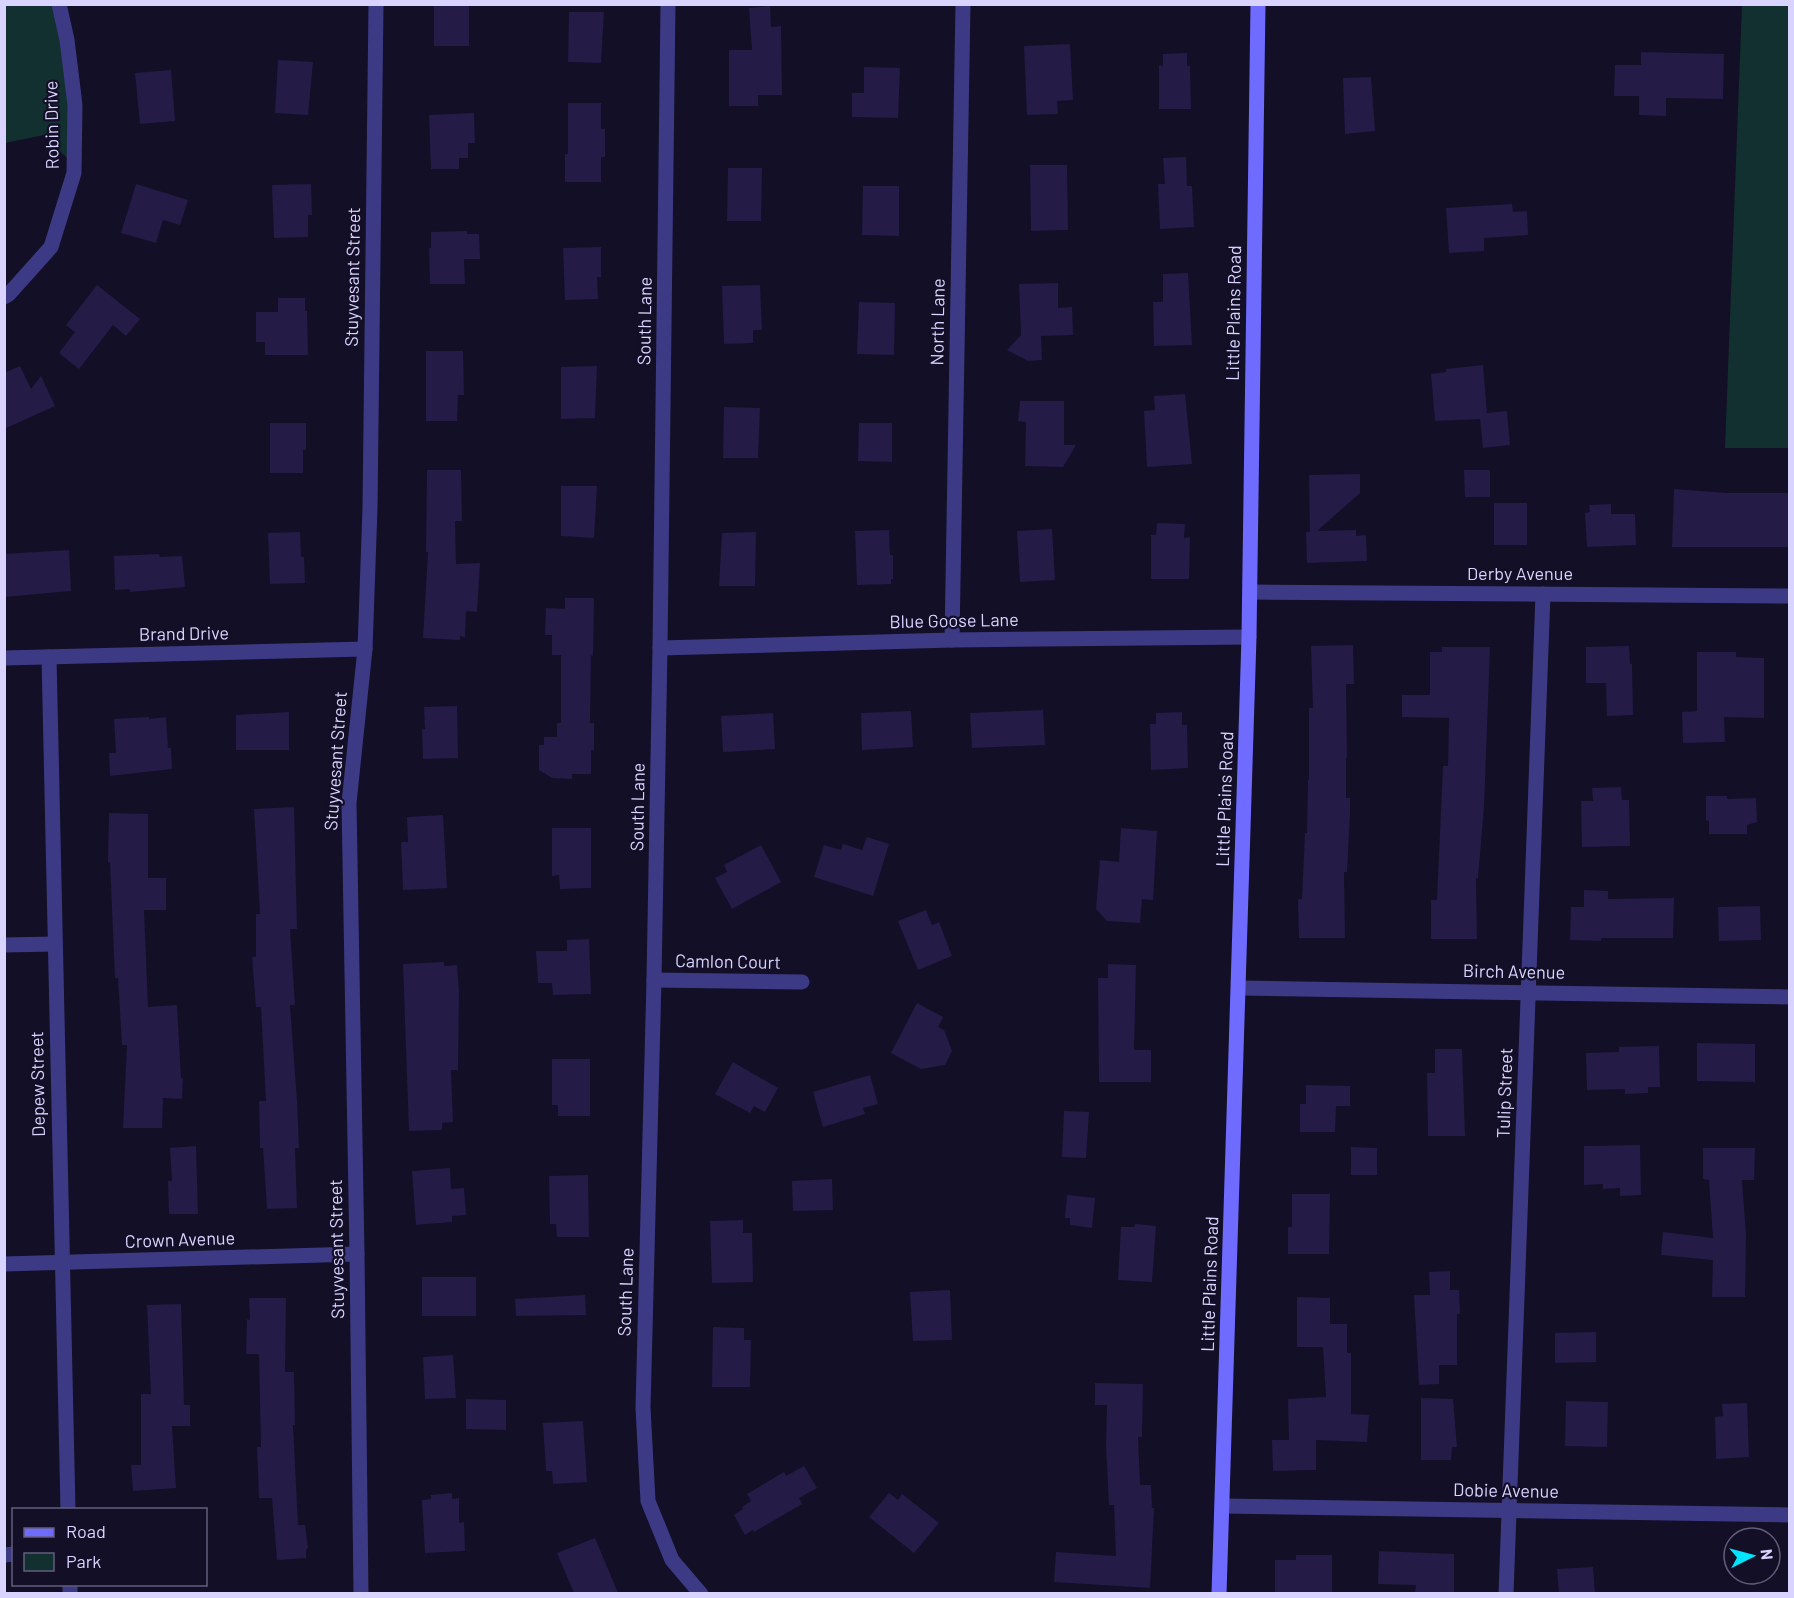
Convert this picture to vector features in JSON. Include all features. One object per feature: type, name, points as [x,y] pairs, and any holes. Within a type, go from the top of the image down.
[{"type":"street","name":"Robin Drive","points":[[4,297],[51,247],[74,172],[75,105],[67,40],[59,4]]},
{"type":"street","name":"Stuyvesant Street","points":[[361,1593],[349,803],[365,649],[370,508],[376,4]]},
{"type":"street","name":"South Lane","points":[[668,4],[660,648],[643,1408],[648,1501],[672,1560],[701,1593]]},
{"type":"street","name":"North Lane","points":[[952,640],[963,4]]},
{"type":"street","name":"Little Plains Road","points":[[1219,1593],[1249,637],[1258,4]]},
{"type":"street","name":"Derby Avenue","points":[[1250,592],[1790,596]]},
{"type":"street","name":"Tulip Street","points":[[1506,1593],[1543,594]]},
{"type":"street","name":"Blue Goose Lane","points":[[660,648],[952,640],[1249,637]]},
{"type":"street","name":"Brand Drive","points":[[4,658],[365,649]]},
{"type":"street","name":"Depew Street","points":[[49,657],[68,1508]]},
{"type":"street","points":[[4,945],[55,944]]},
{"type":"street","name":"Camlon Court","points":[[654,980],[802,982]]},
{"type":"street","name":"Birch Avenue","points":[[1239,988],[1790,997]]},
{"type":"street","name":"Crown Avenue","points":[[4,1264],[357,1254]]},
{"type":"street","name":"Dobie Avenue","points":[[1222,1506],[1790,1515]]},
{"type":"green space","points":[[5,5],[59,5],[67,40],[70,161],[44,135],[5,143]]},
{"type":"green space","points":[[1742,5],[1789,5],[1789,448],[1725,448]]},
{"type":"building","points":[[434,4],[469,4],[469,46],[434,46]]},
{"type":"building","points":[[770,6],[771,27],[781,26],[782,95],[758,95],[758,106],[729,106],[729,50],[752,50],[749,8]]},
{"type":"building","points":[[569,12],[604,12],[601,63],[568,62]]},
{"type":"building","points":[[1070,44],[1073,100],[1057,101],[1058,114],[1027,115],[1024,46]]},
{"type":"building","points":[[1641,52],[1724,54],[1723,99],[1666,98],[1666,116],[1639,115],[1639,96],[1614,96],[1615,65],[1641,65]]},
{"type":"building","points":[[1187,53],[1187,66],[1190,66],[1191,109],[1159,109],[1159,65],[1163,66],[1163,54]]},
{"type":"building","points":[[278,60],[313,62],[308,115],[275,113]]},
{"type":"building","points":[[864,67],[900,68],[898,118],[852,117],[852,93],[864,93]]},
{"type":"building","points":[[171,70],[175,121],[140,124],[135,73]]},
{"type":"building","points":[[1371,77],[1375,131],[1345,134],[1343,78]]},
{"type":"building","points":[[568,103],[601,103],[601,129],[605,129],[605,157],[601,157],[601,182],[565,182],[565,154],[568,154]]},
{"type":"building","points":[[474,113],[475,143],[468,143],[468,158],[459,158],[459,169],[431,169],[429,115]]},
{"type":"building","points":[[1186,157],[1187,186],[1192,186],[1194,227],[1160,229],[1158,184],[1165,184],[1163,158]]},
{"type":"building","points":[[1030,165],[1067,165],[1068,230],[1031,231]]},
{"type":"building","points":[[728,168],[762,168],[761,221],[727,221]]},
{"type":"building","points":[[136,184],[188,200],[180,225],[163,220],[156,243],[121,233]]},
{"type":"building","points":[[311,184],[312,215],[308,215],[308,237],[274,238],[272,185]]},
{"type":"building","points":[[863,186],[899,186],[899,236],[862,235]]},
{"type":"building","points":[[1512,204],[1513,212],[1527,211],[1528,235],[1484,238],[1484,251],[1449,253],[1446,208]]},
{"type":"building","points":[[467,231],[467,234],[479,234],[480,259],[464,259],[465,284],[430,284],[431,232]]},
{"type":"building","points":[[601,247],[601,277],[597,277],[598,299],[565,300],[563,248]]},
{"type":"building","points":[[1188,273],[1192,345],[1154,346],[1153,302],[1163,302],[1163,274]]},
{"type":"building","points":[[1058,283],[1058,308],[1072,307],[1073,335],[1041,336],[1042,360],[1028,361],[1007,350],[1021,335],[1019,284]]},
{"type":"building","points":[[97,285],[140,319],[126,336],[113,325],[79,369],[59,353],[75,332],[66,325]]},
{"type":"building","points":[[760,285],[762,330],[753,330],[753,343],[724,344],[722,286]]},
{"type":"building","points":[[278,298],[305,298],[308,355],[265,355],[265,342],[256,342],[256,312],[278,312]]},
{"type":"building","points":[[859,302],[895,303],[894,355],[857,354]]},
{"type":"building","points":[[426,351],[463,351],[464,395],[458,395],[457,421],[426,421]]},
{"type":"building","points":[[1483,365],[1487,413],[1507,411],[1510,445],[1483,448],[1480,419],[1435,421],[1431,374],[1446,372],[1446,369]]},
{"type":"building","points":[[20,366],[31,389],[41,376],[55,406],[4,429],[4,373]]},
{"type":"building","points":[[597,366],[595,418],[561,419],[561,367]]},
{"type":"building","points":[[1185,394],[1192,464],[1147,467],[1144,411],[1155,410],[1154,396]]},
{"type":"building","points":[[1020,401],[1064,401],[1064,445],[1076,445],[1063,467],[1025,466],[1026,422],[1018,421]]},
{"type":"building","points":[[724,407],[760,408],[758,458],[723,458]]},
{"type":"building","points":[[270,423],[306,423],[303,473],[270,473]]},
{"type":"building","points":[[859,423],[892,423],[892,462],[858,461]]},
{"type":"building","points":[[427,470],[461,470],[462,521],[455,521],[456,564],[480,563],[477,612],[466,611],[465,637],[460,636],[460,640],[423,638],[428,552],[426,552]]},
{"type":"building","points":[[1464,470],[1490,470],[1490,497],[1465,497]]},
{"type":"building","points":[[1360,474],[1360,493],[1317,531],[1356,530],[1356,536],[1366,535],[1367,561],[1307,563],[1306,532],[1310,532],[1309,475]]},
{"type":"building","points":[[561,486],[597,486],[594,538],[561,536]]},
{"type":"building","points":[[1674,489],[1727,493],[1790,493],[1790,547],[1672,547]]},
{"type":"building","points":[[1494,503],[1527,503],[1527,545],[1494,545]]},
{"type":"building","points":[[1611,504],[1611,514],[1635,514],[1636,545],[1587,547],[1585,513],[1590,512],[1589,505]]},
{"type":"building","points":[[1157,523],[1185,524],[1184,538],[1190,537],[1189,579],[1151,579],[1151,535],[1156,535]]},
{"type":"building","points":[[1052,529],[1055,580],[1020,582],[1017,531]]},
{"type":"building","points":[[889,530],[890,555],[893,555],[891,584],[857,585],[855,531]]},
{"type":"building","points":[[300,532],[305,583],[270,584],[268,533]]},
{"type":"building","points":[[756,532],[755,586],[719,586],[722,533]]},
{"type":"building","points":[[69,550],[71,591],[4,597],[4,554]]},
{"type":"building","points":[[159,554],[160,557],[182,556],[185,587],[130,592],[130,589],[115,590],[114,556]]},
{"type":"building","points":[[565,598],[594,598],[590,723],[594,723],[594,750],[591,750],[591,774],[572,774],[572,779],[552,778],[539,770],[539,745],[544,745],[544,737],[557,737],[557,723],[561,723],[561,655],[552,655],[552,635],[545,635],[546,608],[565,609]]},
{"type":"building","points":[[1353,645],[1354,684],[1346,684],[1346,798],[1350,798],[1350,814],[1347,872],[1344,872],[1345,938],[1299,938],[1298,899],[1302,899],[1305,833],[1307,833],[1309,708],[1313,708],[1311,646]]},
{"type":"building","points":[[1629,646],[1630,664],[1632,664],[1633,715],[1607,716],[1606,683],[1586,683],[1586,647]]},
{"type":"building","points":[[1442,647],[1490,647],[1484,807],[1478,878],[1476,878],[1477,939],[1431,939],[1431,900],[1437,900],[1443,766],[1448,766],[1449,718],[1402,717],[1402,695],[1430,695],[1430,652],[1442,652]]},
{"type":"building","points":[[1697,652],[1736,652],[1736,657],[1764,658],[1764,718],[1724,717],[1725,742],[1683,743],[1682,712],[1697,711]]},
{"type":"building","points":[[457,706],[458,758],[423,759],[424,707]]},
{"type":"building","points":[[1043,710],[1045,745],[972,748],[970,713]]},
{"type":"building","points":[[911,711],[913,747],[862,750],[861,713]]},
{"type":"building","points":[[289,712],[289,750],[236,750],[236,715]]},
{"type":"building","points":[[1182,712],[1182,725],[1187,725],[1188,768],[1151,770],[1150,724],[1156,724],[1156,713]]},
{"type":"building","points":[[773,713],[775,749],[723,752],[721,716]]},
{"type":"building","points":[[149,717],[149,719],[166,717],[172,769],[110,776],[109,753],[116,753],[114,719]]},
{"type":"building","points":[[1621,787],[1622,800],[1629,800],[1630,846],[1582,847],[1581,801],[1593,801],[1592,788]]},
{"type":"building","points":[[1706,796],[1727,796],[1727,799],[1756,798],[1757,822],[1747,825],[1747,834],[1709,834],[1709,821],[1706,820]]},
{"type":"building","points":[[294,807],[297,929],[290,929],[295,1005],[290,1005],[299,1148],[295,1148],[297,1208],[267,1209],[263,1148],[260,1148],[259,1101],[266,1101],[261,1007],[256,1007],[252,957],[256,957],[256,914],[260,914],[254,809]]},
{"type":"building","points":[[109,813],[148,814],[148,878],[166,878],[166,910],[144,910],[148,1007],[177,1005],[181,1078],[183,1078],[182,1099],[163,1098],[162,1128],[123,1128],[127,1045],[122,1045],[118,978],[115,978],[110,862],[108,862]]},
{"type":"building","points":[[443,815],[447,888],[403,890],[401,842],[408,842],[407,817]]},
{"type":"building","points":[[552,828],[591,828],[591,888],[560,889],[559,875],[552,876]]},
{"type":"building","points":[[1121,828],[1157,831],[1153,900],[1142,899],[1140,923],[1107,921],[1096,909],[1100,860],[1119,862]]},
{"type":"building","points":[[867,837],[889,844],[873,896],[814,877],[824,845],[841,850],[843,844],[862,850]]},
{"type":"building","points":[[761,845],[781,882],[732,909],[715,878],[727,872],[724,865]]},
{"type":"building","points":[[1584,890],[1608,891],[1608,899],[1674,898],[1673,938],[1570,940],[1571,907],[1584,907]]},
{"type":"building","points":[[1760,906],[1761,940],[1719,941],[1718,907]]},
{"type":"building","points":[[926,910],[932,925],[939,922],[952,956],[918,970],[898,921]]},
{"type":"building","points":[[589,939],[591,994],[553,995],[552,983],[538,983],[536,951],[567,951],[567,940]]},
{"type":"building","points":[[444,962],[444,966],[457,965],[459,991],[458,1070],[451,1070],[453,1122],[442,1123],[442,1130],[409,1131],[403,964]]},
{"type":"building","points":[[1108,964],[1136,965],[1134,1050],[1151,1050],[1151,1082],[1099,1082],[1098,978],[1108,978]]},
{"type":"building","points":[[917,1003],[943,1017],[938,1027],[944,1030],[952,1051],[945,1065],[921,1069],[891,1053]]},
{"type":"building","points":[[1697,1043],[1755,1044],[1755,1082],[1697,1081]]},
{"type":"building","points":[[1659,1046],[1660,1087],[1648,1087],[1648,1093],[1625,1094],[1625,1089],[1587,1090],[1586,1053],[1619,1052],[1619,1047]]},
{"type":"building","points":[[1435,1049],[1462,1049],[1465,1136],[1428,1136],[1427,1073],[1435,1073]]},
{"type":"building","points":[[552,1059],[590,1059],[590,1116],[558,1116],[558,1105],[552,1105]]},
{"type":"building","points":[[733,1062],[778,1088],[765,1112],[754,1106],[750,1113],[715,1094]]},
{"type":"building","points":[[870,1075],[878,1104],[863,1108],[865,1114],[823,1127],[813,1092]]},
{"type":"building","points":[[1306,1085],[1350,1086],[1350,1106],[1336,1106],[1335,1132],[1300,1132],[1300,1104],[1306,1104]]},
{"type":"building","points":[[1064,1111],[1089,1112],[1086,1158],[1062,1157]]},
{"type":"building","points":[[1640,1145],[1641,1195],[1620,1196],[1620,1188],[1603,1189],[1603,1184],[1584,1185],[1584,1146]]},
{"type":"building","points":[[196,1146],[198,1214],[169,1214],[168,1181],[172,1181],[170,1148]]},
{"type":"building","points":[[1351,1147],[1377,1148],[1377,1175],[1351,1175]]},
{"type":"building","points":[[1703,1148],[1755,1148],[1754,1180],[1742,1180],[1746,1236],[1745,1297],[1712,1297],[1713,1260],[1661,1255],[1663,1232],[1713,1238],[1709,1180],[1703,1179]]},
{"type":"building","points":[[450,1168],[451,1189],[464,1188],[466,1215],[452,1216],[452,1222],[416,1225],[412,1171]]},
{"type":"building","points":[[588,1175],[589,1237],[557,1237],[556,1224],[550,1224],[549,1176]]},
{"type":"building","points":[[832,1179],[833,1210],[793,1211],[792,1181]]},
{"type":"building","points":[[1292,1194],[1330,1194],[1329,1254],[1288,1254],[1288,1227],[1292,1227]]},
{"type":"building","points":[[1067,1195],[1095,1198],[1092,1228],[1070,1225],[1070,1218],[1065,1218]]},
{"type":"building","points":[[743,1220],[743,1233],[752,1233],[753,1282],[712,1283],[710,1221]]},
{"type":"building","points":[[1135,1224],[1156,1226],[1152,1282],[1118,1280],[1121,1227],[1134,1227]]},
{"type":"building","points":[[1450,1271],[1450,1290],[1459,1290],[1457,1365],[1439,1365],[1439,1384],[1419,1385],[1414,1295],[1430,1295],[1429,1272]]},
{"type":"building","points":[[422,1277],[476,1277],[476,1316],[422,1316]]},
{"type":"building","points":[[950,1290],[952,1340],[913,1341],[910,1292]]},
{"type":"building","points":[[585,1295],[586,1315],[516,1316],[515,1299]]},
{"type":"building","points":[[1297,1297],[1330,1298],[1330,1324],[1347,1324],[1347,1353],[1351,1353],[1351,1414],[1369,1415],[1367,1442],[1316,1440],[1316,1470],[1273,1471],[1272,1440],[1289,1440],[1288,1399],[1326,1397],[1323,1347],[1297,1347]]},
{"type":"building","points":[[249,1298],[286,1298],[285,1372],[294,1372],[295,1425],[293,1425],[298,1525],[305,1525],[308,1548],[306,1558],[277,1560],[272,1498],[259,1498],[257,1447],[261,1447],[259,1354],[246,1354],[247,1319],[250,1320]]},
{"type":"building","points":[[181,1304],[184,1405],[190,1405],[190,1426],[172,1426],[176,1488],[133,1491],[131,1465],[141,1465],[141,1394],[151,1394],[147,1305]]},
{"type":"building","points":[[713,1327],[744,1328],[744,1340],[751,1340],[750,1387],[712,1387]]},
{"type":"building","points":[[1596,1332],[1596,1362],[1555,1363],[1555,1333]]},
{"type":"building","points":[[453,1355],[456,1398],[425,1399],[423,1357]]},
{"type":"building","points":[[1095,1383],[1143,1384],[1142,1437],[1138,1437],[1140,1485],[1151,1485],[1152,1508],[1154,1508],[1150,1588],[1054,1582],[1056,1552],[1116,1556],[1114,1505],[1109,1505],[1106,1446],[1107,1405],[1095,1405]]},
{"type":"building","points":[[1421,1398],[1453,1399],[1457,1447],[1452,1447],[1451,1460],[1421,1460]]},
{"type":"building","points":[[466,1399],[506,1400],[506,1430],[466,1429]]},
{"type":"building","points":[[1566,1401],[1608,1402],[1607,1447],[1565,1446]]},
{"type":"building","points":[[1747,1403],[1749,1457],[1716,1459],[1715,1417],[1723,1416],[1722,1404]]},
{"type":"building","points":[[583,1421],[587,1482],[553,1484],[552,1471],[546,1471],[543,1423]]},
{"type":"building","points":[[804,1466],[817,1488],[799,1498],[802,1504],[745,1535],[734,1515],[751,1501],[747,1494],[784,1472],[786,1476]]},
{"type":"building","points":[[452,1493],[452,1499],[459,1498],[459,1523],[464,1522],[465,1551],[425,1553],[422,1500],[431,1499],[431,1495]]},
{"type":"building","points":[[889,1493],[898,1500],[902,1494],[939,1523],[914,1553],[869,1517]]},
{"type":"building","points":[[595,1538],[618,1593],[574,1593],[557,1553]]},
{"type":"building","points":[[1379,1551],[1454,1554],[1454,1593],[1415,1593],[1416,1585],[1378,1584]]},
{"type":"building","points":[[1296,1555],[1332,1555],[1332,1593],[1275,1593],[1275,1560],[1296,1560]]},
{"type":"building","points":[[1593,1567],[1595,1593],[1559,1593],[1557,1569]]}]
